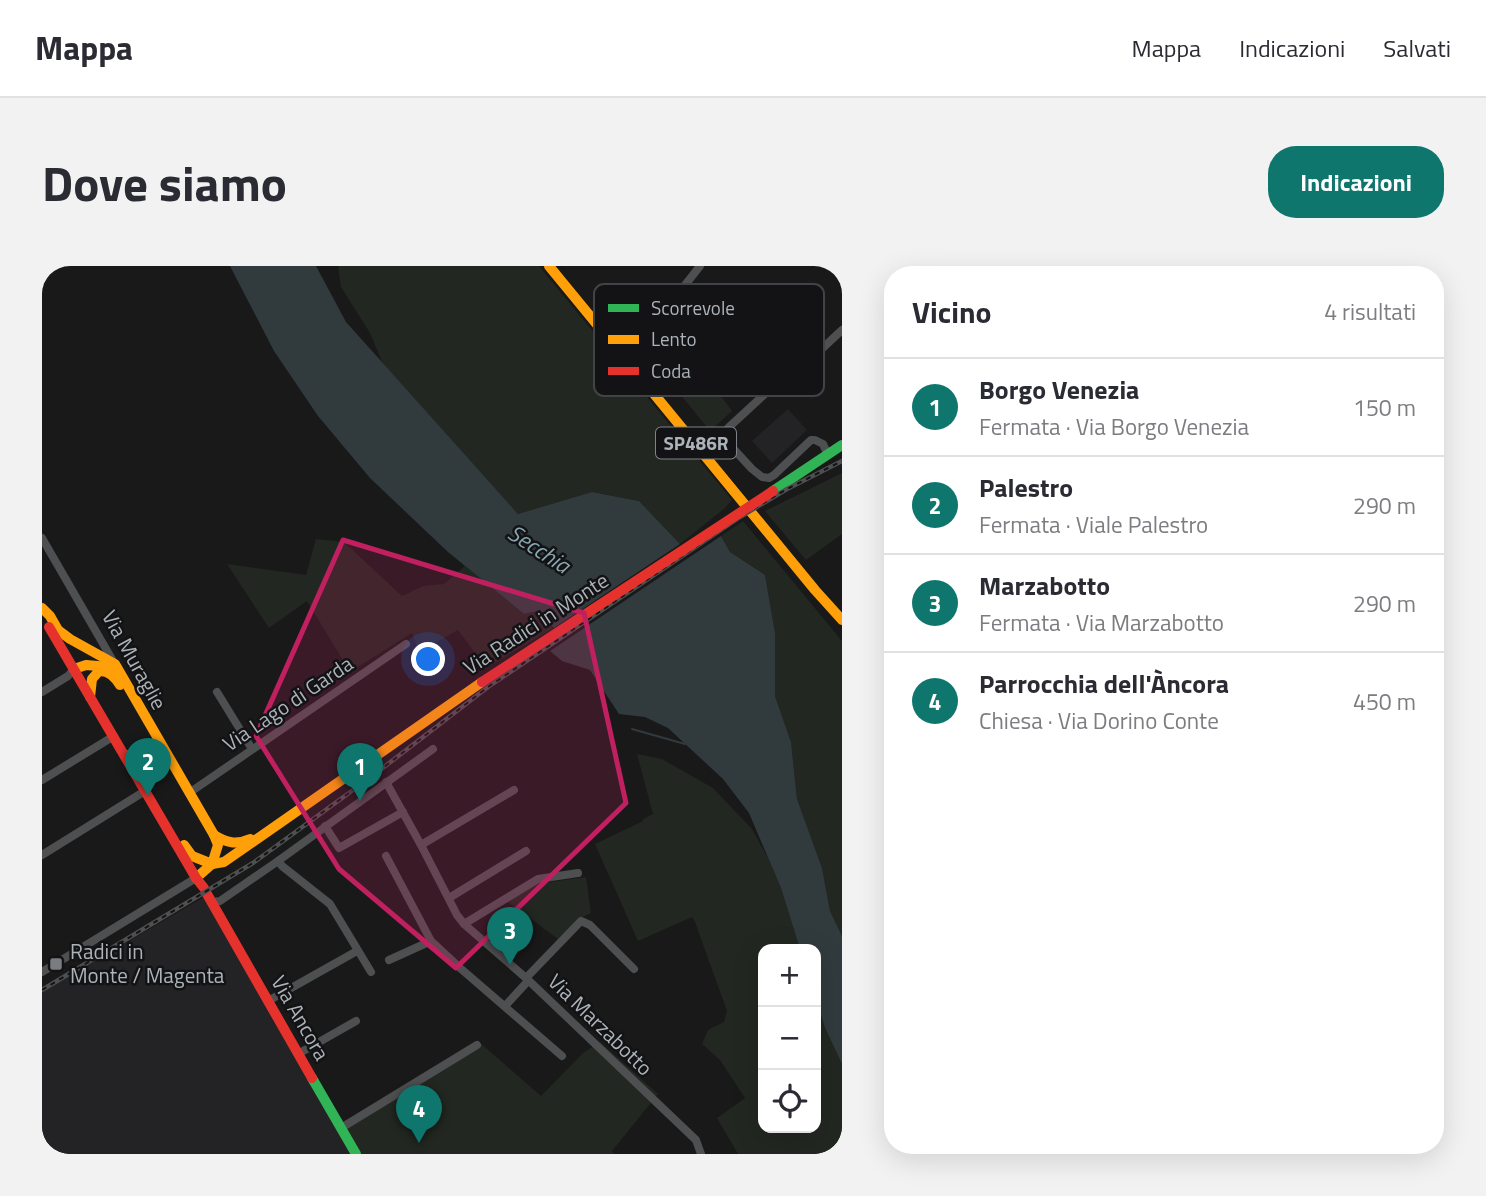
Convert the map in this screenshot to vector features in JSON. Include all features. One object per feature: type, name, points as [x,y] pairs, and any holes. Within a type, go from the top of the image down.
[{"type":"main road","name":"SP486R","points":[[549,266],[594,321]]},
{"type":"main road","name":"SP486R","points":[[655,396],[814,590],[842,620]]},
{"type":"main road","name":"Via Radici in Monte","points":[[196,878],[212,864],[225,862],[482,682],[842,445]]},
{"type":"main road","points":[[43,611],[50,616],[58,630],[70,639],[115,664]]},
{"type":"main road","points":[[43,611],[45,620],[162,821],[175,831],[192,856],[212,864],[218,845],[214,835]]},
{"type":"main road","name":"Via Muraglie","points":[[115,664],[214,835]]},
{"type":"main road","points":[[74,669],[90,665],[109,667],[134,699]]},
{"type":"main road","points":[[90,697],[92,678],[96,673],[110,673],[116,677],[143,723],[149,726]]},
{"type":"main road","points":[[124,754],[152,766],[160,764],[165,753]]},
{"type":"main road","name":"Via Ancora","points":[[162,821],[356,1154]]},
{"type":"main road","points":[[214,835],[224,842],[237,845],[257,838]]},
{"type":"street","points":[[686,284],[700,266]]},
{"type":"street","points":[[833,266],[842,273]]},
{"type":"street","points":[[824,347],[842,330]]},
{"type":"street","points":[[761,396],[728,428],[726,436],[728,443],[752,469],[768,478],[811,440],[823,444],[828,455]]},
{"type":"street","name":"Via Muraglie","points":[[42,538],[115,664]]},
{"type":"street","name":"Via Lago di Garda","points":[[189,793],[406,644]]},
{"type":"street","points":[[42,692],[68,676],[74,669]]},
{"type":"street","points":[[217,692],[252,750]]},
{"type":"street","points":[[42,780],[114,736]]},
{"type":"street","points":[[278,861],[432,749]]},
{"type":"street","name":"Via Marzabotto","points":[[386,782],[464,924],[696,1140],[701,1154]]},
{"type":"street","points":[[421,845],[514,790]]},
{"type":"street","points":[[42,855],[145,791]]},
{"type":"street","points":[[325,826],[339,848],[403,812]]},
{"type":"street","points":[[449,898],[526,851]]},
{"type":"street","points":[[386,856],[431,941],[562,1056]]},
{"type":"street","points":[[207,895],[274,859],[330,904],[370,972]]},
{"type":"street","points":[[464,924],[538,879],[578,873]]},
{"type":"street","name":"Via Radici in Monte","points":[[42,972],[196,878]]},
{"type":"street","points":[[505,1006],[580,921],[590,925],[634,969]]},
{"type":"street","points":[[389,960],[431,941]]},
{"type":"street","points":[[268,1001],[357,951]]},
{"type":"street","points":[[298,1054],[356,1021]]},
{"type":"street","points":[[341,1128],[477,1045]]},
{"type":"highlighted area","points":[[343,540],[584,613],[626,803],[456,968],[339,869],[256,736]]},
{"type":"shaded area","points":[[338,266],[539,266],[594,333],[594,396],[646,396],[732,500],[680,544],[639,501],[593,492],[518,514],[383,364],[370,333],[341,287]]},
{"type":"shaded area","points":[[682,396],[721,396],[732,411],[710,431]]},
{"type":"shaded area","points":[[788,409],[807,430],[772,463],[752,441]]},
{"type":"shaded area","points":[[842,473],[842,534],[806,560],[765,511]]},
{"type":"shaded area","points":[[743,521],[842,641],[842,936],[830,911],[822,868],[797,799],[791,742],[775,696],[775,633],[765,575],[730,552],[721,536]]},
{"type":"shaded area","points":[[316,539],[344,542],[402,596],[423,586],[444,584],[465,566],[524,614],[538,611],[554,628],[486,668],[458,630],[419,652],[412,633],[350,672],[307,601],[269,628],[227,564],[306,575]]},
{"type":"shaded area","points":[[637,754],[662,759],[713,788],[752,829],[781,888],[798,944],[758,944],[758,1133],[821,1133],[821,1015],[842,1064],[842,1154],[738,1154],[717,1118],[745,1098],[720,1060],[702,1044],[708,1030],[724,1022],[727,1011],[695,922],[692,917],[638,941],[595,844],[653,814]]},
{"type":"shaded area","points":[[586,877],[591,913],[577,920],[558,939],[508,902],[536,884]]},
{"type":"shaded area","points":[[204,897],[355,1154],[42,1154],[42,992]]},
{"type":"shaded area","points":[[479,1042],[541,1096],[583,1053],[600,1042],[658,1094],[612,1151],[614,1154],[355,1154],[340,1128]]},
{"type":"water","name":"Secchia","points":[[230,266],[316,266],[346,322],[518,514],[592,492],[639,501],[680,544],[554,628],[538,611],[524,614],[448,552],[370,478],[318,416],[274,351]]},
{"type":"water","points":[[721,536],[730,552],[765,575],[775,633],[775,696],[791,742],[797,799],[822,868],[830,911],[842,936],[842,1064],[821,1015],[821,944],[798,944],[781,888],[749,813],[723,779],[668,728],[645,717],[619,714],[590,670],[562,661],[550,651]]},
{"type":"waterway","points":[[632,729],[685,744]]},
{"type":"railway","points":[[42,990],[253,863],[488,687],[740,517],[842,461]]},
{"type":"traffic: fast","points":[[773,491],[842,445]]},
{"type":"traffic: fast","points":[[124,754],[156,765],[160,764],[165,753]]},
{"type":"traffic: fast","points":[[312,1078],[356,1154]]},
{"type":"traffic: slow","points":[[549,266],[594,321]]},
{"type":"traffic: slow","points":[[656,396],[842,620]]},
{"type":"traffic: slow","points":[[42,608],[58,630],[115,664],[214,835],[218,845],[212,864]]},
{"type":"traffic: slow","points":[[74,669],[86,665],[109,667]]},
{"type":"traffic: slow","points":[[90,697],[92,679],[99,671],[111,675],[120,685]]},
{"type":"traffic: slow","points":[[196,878],[212,864],[224,862],[482,682]]},
{"type":"traffic: slow","points":[[214,835],[232,842],[250,839]]},
{"type":"traffic: slow","points":[[184,845],[192,856],[212,864]]},
{"type":"traffic: jam","points":[[482,682],[773,491]]},
{"type":"traffic: jam","points":[[49,627],[204,888]]},
{"type":"traffic: jam","points":[[207,894],[312,1078]]},
{"type":"place","name":"Palestro","points":[[148,796]]},
{"type":"place","name":"Borgo Venezia","points":[[360,801]]},
{"type":"place","name":"Radici in Monte / Magenta","points":[[56,964]]},
{"type":"place","name":"Marzabotto","points":[[510,965]]},
{"type":"place","name":"Parrocchia dell'Àncora","points":[[419,1143]]}]
